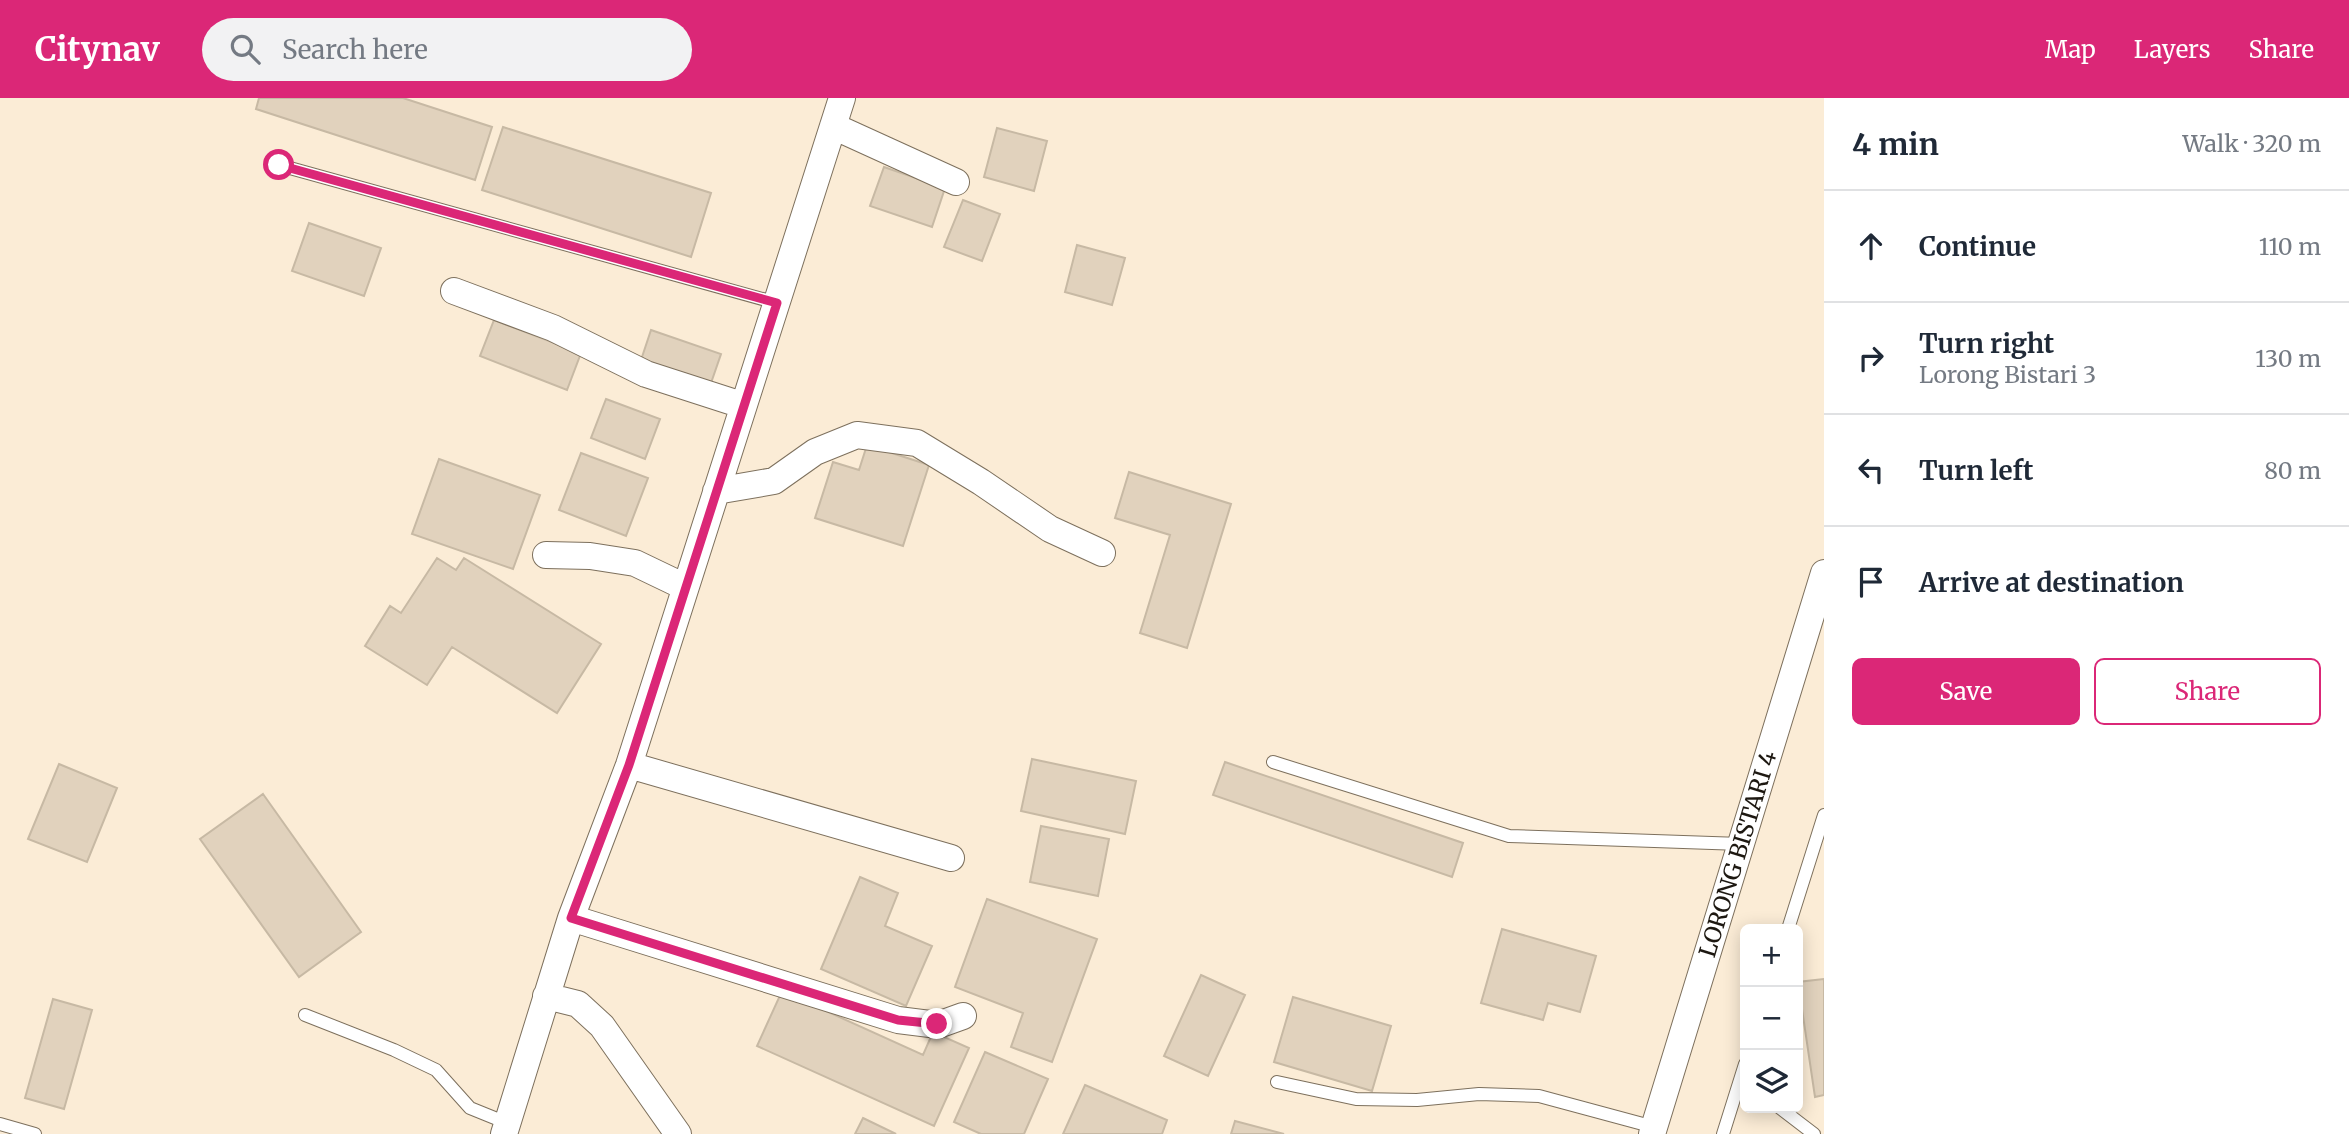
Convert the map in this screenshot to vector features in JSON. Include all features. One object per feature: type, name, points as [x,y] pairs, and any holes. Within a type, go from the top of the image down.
[{"type":"street","points":[[505,1129],[571,918],[629,765],[842,98]]},
{"type":"street","points":[[833,126],[956,182]]},
{"type":"street","points":[[454,291],[553,328],[646,374],[742,405]]},
{"type":"street","points":[[716,491],[774,481],[815,452],[857,435],[917,443],[981,481],[1050,529],[1102,553]]},
{"type":"street","points":[[545,555],[590,556],[635,563],[685,587]]},
{"type":"street","name":"LORONG BISTARI 4","points":[[1653,1130],[1824,573]]},
{"type":"street","points":[[629,765],[951,858]]},
{"type":"street","points":[[571,918],[898,1020],[937,1024],[963,1016]]},
{"type":"street","points":[[546,996],[578,1004],[602,1026],[678,1134]]},
{"type":"lane","points":[[279,165],[777,303]]},
{"type":"lane","points":[[1273,762],[1509,836],[1741,844]]},
{"type":"lane","points":[[1790,924],[1824,815]]},
{"type":"lane","points":[[305,1015],[394,1049],[436,1070],[470,1108],[505,1129]]},
{"type":"lane","points":[[1277,1082],[1356,1099],[1417,1100],[1479,1094],[1539,1096],[1653,1130]]},
{"type":"lane","points":[[1723,1134],[1740,1087]]},
{"type":"lane","points":[[1787,1113],[1814,1134]]},
{"type":"lane","points":[[0,1124],[35,1134]]},
{"type":"building","points":[[259,98],[403,98],[492,127],[475,180],[256,109]]},
{"type":"building","points":[[503,127],[711,193],[691,257],[482,190]]},
{"type":"building","points":[[997,128],[1047,141],[1034,191],[984,177]]},
{"type":"building","points":[[884,167],[945,188],[932,227],[870,206]]},
{"type":"building","points":[[963,200],[1000,214],[982,261],[944,247]]},
{"type":"building","points":[[309,223],[381,248],[364,296],[292,271]]},
{"type":"building","points":[[1077,245],[1125,258],[1112,305],[1065,292]]},
{"type":"building","points":[[494,320],[581,353],[567,390],[480,356]]},
{"type":"building","points":[[651,330],[721,354],[711,383],[641,360]]},
{"type":"building","points":[[606,399],[660,419],[645,459],[591,438]]},
{"type":"building","points":[[867,445],[929,465],[903,546],[815,518],[833,462],[859,470]]},
{"type":"building","points":[[581,453],[648,478],[626,536],[559,510]]},
{"type":"building","points":[[439,459],[540,495],[513,569],[412,534]]},
{"type":"building","points":[[1129,472],[1231,504],[1187,648],[1140,633],[1170,535],[1115,518]]},
{"type":"building","points":[[437,558],[456,570],[464,558],[601,644],[557,713],[452,647],[427,685],[365,646],[390,606],[401,613]]},
{"type":"building","points":[[1032,759],[1136,781],[1125,834],[1021,811]]},
{"type":"building","points":[[1225,762],[1463,843],[1452,877],[1213,795]]},
{"type":"building","points":[[59,764],[117,788],[87,862],[28,839]]},
{"type":"building","points":[[263,794],[361,932],[299,977],[200,839]]},
{"type":"building","points":[[1041,826],[1109,839],[1098,896],[1030,882]]},
{"type":"building","points":[[860,877],[898,893],[885,926],[932,946],[906,1006],[821,969]]},
{"type":"building","points":[[987,899],[1097,939],[1052,1062],[1011,1047],[1023,1013],[955,987]]},
{"type":"building","points":[[1502,929],[1596,956],[1580,1012],[1548,1003],[1543,1020],[1481,1003]]},
{"type":"building","points":[[1201,975],[1245,995],[1208,1076],[1164,1056]]},
{"type":"building","points":[[1824,979],[1824,1095],[1815,1097],[1803,1016],[1803,981]]},
{"type":"building","points":[[782,991],[923,1055],[933,1032],[969,1048],[934,1126],[757,1046]]},
{"type":"building","points":[[1293,997],[1391,1026],[1372,1091],[1274,1062]]},
{"type":"building","points":[[53,999],[92,1010],[64,1109],[25,1098]]},
{"type":"building","points":[[985,1052],[1048,1079],[1024,1134],[981,1134],[954,1122]]},
{"type":"building","points":[[1085,1085],[1167,1120],[1162,1134],[1063,1134]]},
{"type":"building","points":[[863,1118],[896,1134],[855,1134]]},
{"type":"building","points":[[1235,1121],[1284,1134],[1231,1134]]},
{"type":"route","points":[[279,165],[777,303],[742,405],[629,765],[571,918],[898,1020],[937,1024]]}]
